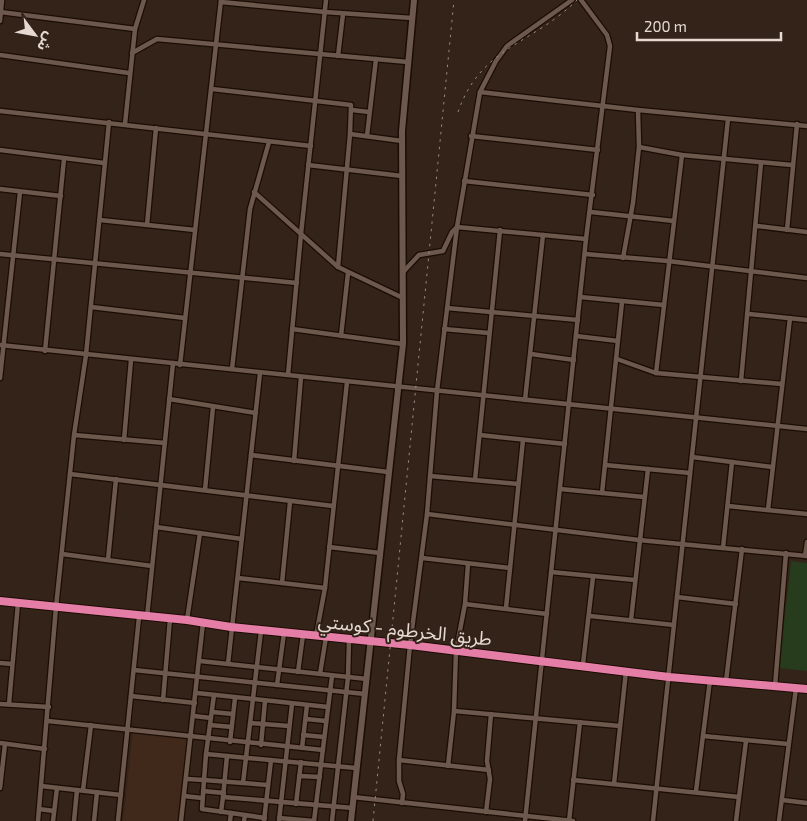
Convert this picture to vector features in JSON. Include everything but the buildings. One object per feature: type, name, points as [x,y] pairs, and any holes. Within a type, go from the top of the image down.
[{"type":"highway","name":"طريق الخرطوم - كوستي","points":[[0,600],[143,617],[188,620],[284,633],[583,664],[669,677],[807,690]]},
{"type":"street","points":[[0,21],[2,0]]},
{"type":"street","points":[[125,124],[135,29],[144,0]]},
{"type":"street","points":[[288,375],[300,234],[326,0]]},
{"type":"street","points":[[351,821],[403,344],[402,141],[414,0]]},
{"type":"street","points":[[402,803],[403,794],[399,781],[399,760],[410,645],[427,514],[444,329],[470,136],[480,92],[496,61],[507,46],[572,0]]},
{"type":"street","points":[[525,819],[586,239],[591,212],[610,46],[607,35],[581,0]]},
{"type":"street","points":[[180,365],[221,1],[343,14],[412,18]]},
{"type":"street","points":[[0,12],[135,29]]},
{"type":"street","points":[[338,56],[343,14]]},
{"type":"street","points":[[132,53],[157,39],[408,62]]},
{"type":"street","points":[[0,55],[129,73]]},
{"type":"street","points":[[367,136],[376,60]]},
{"type":"street","points":[[212,89],[349,104],[352,110],[338,267]]},
{"type":"street","points":[[480,92],[638,110],[807,126]]},
{"type":"street","points":[[352,110],[369,112]]},
{"type":"street","points":[[623,258],[633,203],[639,147],[638,110]]},
{"type":"street","points":[[0,111],[311,146]]},
{"type":"street","points":[[653,821],[728,119]]},
{"type":"street","points":[[38,821],[48,721],[56,607],[74,435],[86,355],[109,122]]},
{"type":"street","points":[[787,230],[797,124]]},
{"type":"street","points":[[147,225],[156,128]]},
{"type":"street","points":[[350,134],[402,141]]},
{"type":"street","points":[[470,136],[598,150]]},
{"type":"street","points":[[232,369],[241,278],[254,192],[269,142]]},
{"type":"street","points":[[639,147],[724,160],[792,165]]},
{"type":"street","points":[[0,150],[104,163]]},
{"type":"street","points":[[656,372],[682,155]]},
{"type":"street","points":[[45,351],[64,159]]},
{"type":"street","points":[[741,381],[753,273],[762,163]]},
{"type":"street","points":[[308,165],[402,176]]},
{"type":"street","points":[[464,181],[593,195]]},
{"type":"street","points":[[0,189],[61,196]]},
{"type":"street","points":[[0,378],[2,345],[20,192]]},
{"type":"street","points":[[254,192],[338,267],[404,299]]},
{"type":"street","points":[[591,212],[674,221]]},
{"type":"street","points":[[100,220],[195,230]]},
{"type":"street","points":[[404,271],[419,255],[443,252],[452,232],[457,226]]},
{"type":"street","points":[[457,226],[586,239]]},
{"type":"street","points":[[757,226],[807,232]]},
{"type":"street","points":[[475,480],[490,312],[500,230]]},
{"type":"street","points":[[525,400],[543,235]]},
{"type":"street","points":[[0,254],[190,271],[297,283]]},
{"type":"street","points":[[585,254],[668,261],[753,273],[807,278]]},
{"type":"street","points":[[341,336],[348,273]]},
{"type":"street","points":[[580,297],[664,305]]},
{"type":"street","points":[[602,493],[622,302]]},
{"type":"street","points":[[91,306],[186,318]]},
{"type":"street","points":[[447,308],[578,320]]},
{"type":"street","points":[[749,314],[807,320]]},
{"type":"street","points":[[768,510],[790,318]]},
{"type":"street","points":[[444,329],[489,333]]},
{"type":"street","points":[[292,330],[403,344]]},
{"type":"street","points":[[576,336],[618,341]]},
{"type":"street","points":[[2,345],[807,430]]},
{"type":"street","points":[[531,354],[574,360]]},
{"type":"street","points":[[616,359],[656,372],[782,384]]},
{"type":"street","points":[[124,440],[131,360]]},
{"type":"street","points":[[118,821],[134,670],[152,566],[173,363]]},
{"type":"street","points":[[228,664],[260,373]]},
{"type":"street","points":[[294,461],[301,377]]},
{"type":"street","points":[[316,636],[325,588],[347,382]]},
{"type":"street","points":[[169,399],[256,413]]},
{"type":"street","points":[[205,490],[213,407]]},
{"type":"street","points":[[74,435],[165,443]]},
{"type":"street","points":[[480,435],[565,444]]},
{"type":"street","points":[[506,608],[523,440]]},
{"type":"street","points":[[251,456],[388,472]]},
{"type":"street","points":[[692,458],[772,466]]},
{"type":"street","points":[[723,548],[732,462]]},
{"type":"street","points":[[605,464],[690,473]]},
{"type":"street","points":[[631,620],[648,469]]},
{"type":"street","points":[[70,474],[334,506]]},
{"type":"street","points":[[430,476],[518,484]]},
{"type":"street","points":[[108,560],[116,479]]},
{"type":"street","points":[[560,488],[644,497]]},
{"type":"street","points":[[282,583],[290,502]]},
{"type":"street","points":[[728,506],[807,514]]},
{"type":"street","points":[[427,514],[639,540],[806,556],[807,542]]},
{"type":"street","points":[[156,527],[242,539]]},
{"type":"street","points":[[188,620],[200,533]]},
{"type":"street","points":[[329,547],[380,553]]},
{"type":"street","points":[[726,681],[742,549]]},
{"type":"street","points":[[775,686],[786,553]]},
{"type":"street","points":[[62,554],[152,566]]},
{"type":"street","points":[[422,558],[510,568]]},
{"type":"street","points":[[448,766],[454,711],[456,650],[465,604],[468,564]]},
{"type":"street","points":[[551,572],[635,580]]},
{"type":"street","points":[[583,664],[593,577]]},
{"type":"street","points":[[238,578],[325,588]]},
{"type":"street","points":[[677,597],[736,604]]},
{"type":"street","points":[[9,704],[18,602]]},
{"type":"street","points":[[465,604],[547,614]]},
{"type":"street","points":[[590,616],[674,626]]},
{"type":"street","points":[[163,700],[170,619]]},
{"type":"street","points":[[181,821],[199,676],[203,623]]},
{"type":"street","points":[[243,783],[261,630]]},
{"type":"street","points":[[277,685],[284,633]]},
{"type":"street","points":[[298,672],[303,635]]},
{"type":"street","points":[[320,674],[326,637]]},
{"type":"street","points":[[332,821],[347,692],[349,640]]},
{"type":"street","points":[[200,661],[367,679]]},
{"type":"street","points":[[0,663],[12,664]]},
{"type":"street","points":[[134,670],[366,694]]},
{"type":"street","points":[[614,784],[626,671]]},
{"type":"street","points":[[292,704],[279,819],[314,821],[332,676]]},
{"type":"street","points":[[696,791],[710,680]]},
{"type":"street","points":[[779,821],[796,688]]},
{"type":"street","points":[[197,693],[328,707]]},
{"type":"street","points":[[214,695],[206,754],[202,810],[264,819],[271,760]]},
{"type":"street","points":[[131,696],[195,703]]},
{"type":"street","points":[[230,742],[236,698]]},
{"type":"street","points":[[261,745],[265,701]]},
{"type":"street","points":[[0,704],[49,707]]},
{"type":"street","points":[[302,748],[307,705]]},
{"type":"street","points":[[454,711],[620,726]]},
{"type":"street","points":[[212,712],[233,714]]},
{"type":"street","points":[[486,812],[490,779],[487,756],[492,714]]},
{"type":"street","points":[[194,716],[211,718]]},
{"type":"street","points":[[306,719],[326,720]]},
{"type":"street","points":[[48,721],[248,744],[323,750]]},
{"type":"street","points":[[568,820],[580,722]]},
{"type":"street","points":[[250,723],[289,726]]},
{"type":"street","points":[[83,790],[90,725]]},
{"type":"street","points":[[210,725],[232,727]]},
{"type":"street","points":[[303,735],[324,738]]},
{"type":"street","points":[[703,736],[788,744]]},
{"type":"street","points":[[736,821],[746,740]]},
{"type":"street","points":[[0,786],[2,744],[45,749]]},
{"type":"street","points":[[206,754],[356,768]]},
{"type":"street","points":[[221,812],[227,756]]},
{"type":"street","points":[[399,760],[488,770]]},
{"type":"street","points":[[296,804],[301,762]]},
{"type":"street","points":[[299,776],[320,777]]},
{"type":"street","points":[[186,779],[268,785]]},
{"type":"street","points":[[573,780],[696,791],[739,797]]},
{"type":"street","points":[[42,786],[121,795]]},
{"type":"street","points":[[53,821],[57,788]]},
{"type":"street","points":[[74,821],[77,790]]},
{"type":"street","points":[[203,791],[266,801],[353,808]]},
{"type":"street","points":[[94,821],[97,792]]},
{"type":"street","points":[[184,796],[202,798]]},
{"type":"street","points":[[353,798],[506,814],[525,819],[573,821]]},
{"type":"street","points":[[782,800],[807,803]]},
{"type":"street","points":[[39,809],[54,811]]},
{"type":"street","points":[[230,821],[231,813]]},
{"type":"street","points":[[505,821],[506,814]]},
{"type":"street","points":[[244,821],[245,815]]},
{"type":"shaded area","points":[[133,731],[189,737],[180,821],[123,821]]},
{"type":"green space","points":[[791,561],[807,563],[807,671],[779,668]]},
{"type":"railway","points":[[373,821],[454,0]]},
{"type":"railway","points":[[458,112],[468,90],[480,73],[494,59],[560,15],[577,0]]}]
